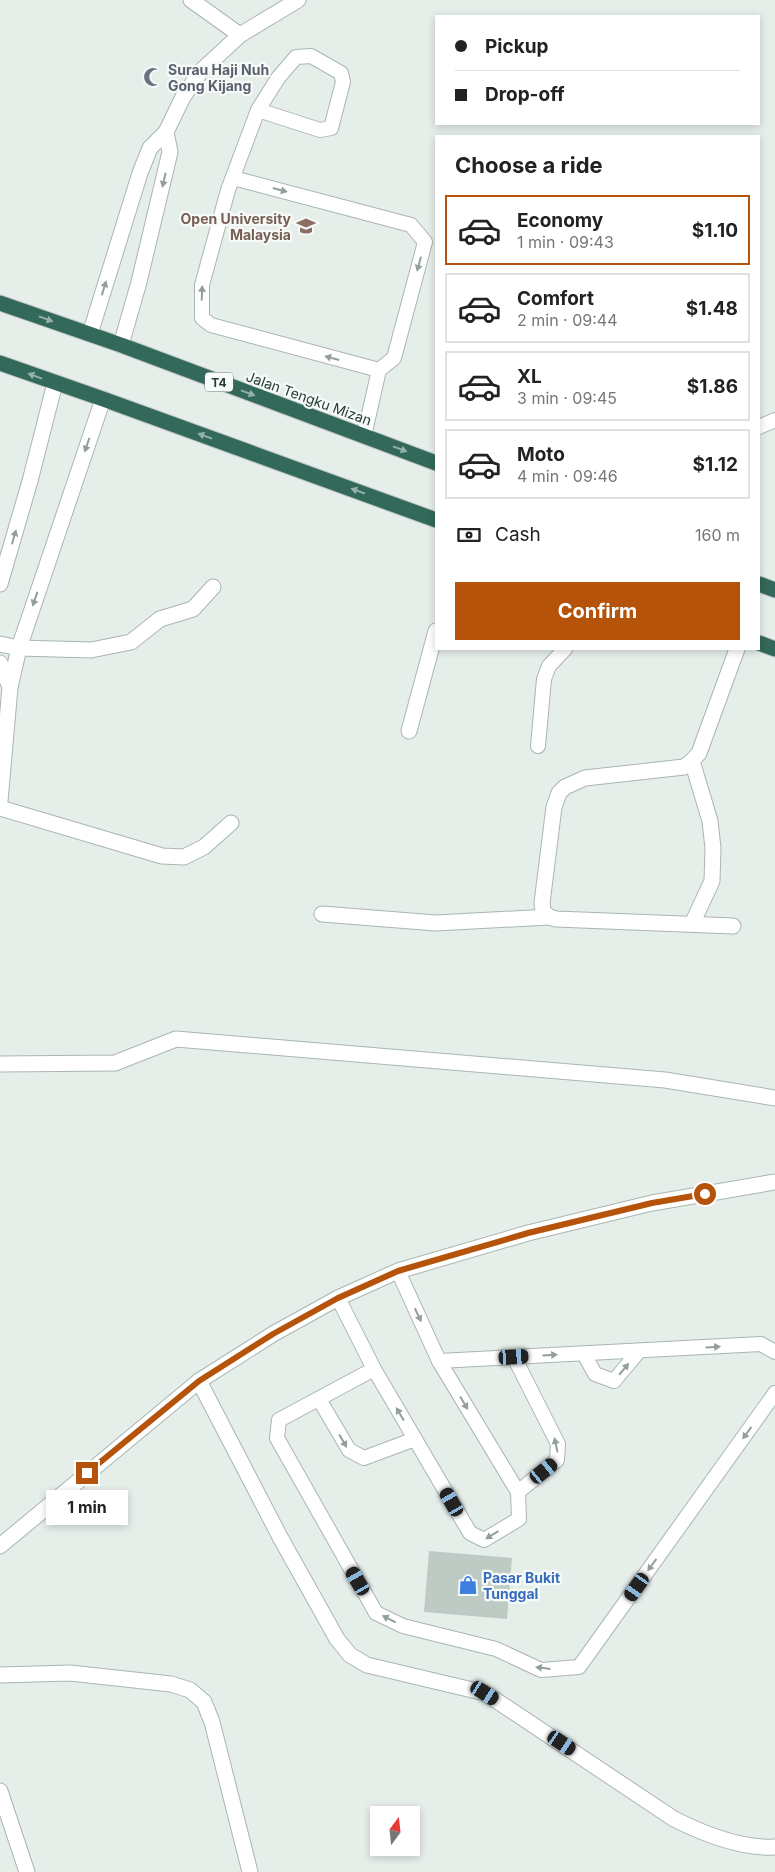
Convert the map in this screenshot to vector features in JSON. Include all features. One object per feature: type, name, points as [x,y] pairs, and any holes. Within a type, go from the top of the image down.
[{"type":"highway","name":"Jalan Tengku Mizan","points":[[0,302],[121,345],[435,463]]},
{"type":"highway","points":[[0,363],[435,520]]},
{"type":"highway","points":[[760,584],[775,590]]},
{"type":"highway","points":[[760,643],[775,649]]},
{"type":"street","points":[[191,0],[240,35]]},
{"type":"street","points":[[90,334],[140,173],[150,148],[166,132],[183,97],[201,71],[240,35],[298,0]]},
{"type":"street","points":[[121,345],[170,152],[166,132]]},
{"type":"street","points":[[0,584],[30,481],[55,383]]},
{"type":"street","points":[[0,801],[10,687],[19,648],[103,399]]},
{"type":"street","points":[[0,644],[19,648],[91,650],[131,642],[160,619],[193,609],[213,587]]},
{"type":"street","points":[[409,730],[435,635]]},
{"type":"street","points":[[549,917],[543,911],[542,903],[554,807],[559,793],[565,787],[585,778],[684,768],[699,753],[737,650]]},
{"type":"street","points":[[0,663],[10,687]]},
{"type":"street","points":[[692,761],[710,821],[713,848],[712,881],[692,924]]},
{"type":"street","points":[[0,808],[162,856],[184,857],[204,847],[231,823]]},
{"type":"street","points":[[322,914],[436,923],[549,917],[556,919],[733,926]]},
{"type":"street","points":[[0,1064],[115,1063],[176,1039],[665,1080],[775,1098]]},
{"type":"street","points":[[1,1540],[199,1381],[273,1334],[338,1298],[398,1271],[528,1233],[652,1203],[775,1182]]},
{"type":"street","points":[[199,1381],[280,1537],[337,1639],[350,1655],[367,1665],[485,1693],[674,1819],[700,1831],[754,1846],[775,1846]]},
{"type":"street","points":[[0,1675],[70,1673],[171,1684],[190,1690],[204,1702],[212,1722],[250,1872]]},
{"type":"street","points":[[0,1791],[27,1872]]},
{"type":"lane","points":[[258,110],[320,130],[331,128],[343,82],[341,73],[310,56],[296,57],[278,78],[258,110],[228,190],[202,285],[202,318],[211,325],[379,370]]},
{"type":"lane","points":[[233,178],[411,225],[425,242],[394,358],[379,370],[364,436]]},
{"type":"lane","points":[[760,426],[775,420]]},
{"type":"lane","points":[[538,746],[544,679],[549,666],[565,650]]},
{"type":"lane","points":[[338,1298],[374,1369],[470,1533],[484,1540],[519,1519],[518,1492],[439,1362],[398,1271]]},
{"type":"lane","points":[[439,1362],[761,1344],[775,1352]]},
{"type":"lane","points":[[584,1354],[595,1374],[614,1381],[639,1351]]},
{"type":"lane","points":[[514,1357],[558,1444],[558,1460],[518,1492]]},
{"type":"lane","points":[[374,1369],[279,1420],[277,1438],[376,1613],[403,1626],[496,1649],[541,1670],[579,1667],[775,1393]]},
{"type":"lane","points":[[319,1398],[348,1450],[364,1458],[415,1440]]},
{"type":"building","name":"Pasar Bukit Tunggal","points":[[429,1551],[512,1558],[507,1619],[424,1612]]},
{"type":"place","name":"Surau Haji Nuh Gong Kijang","points":[[153,77]]},
{"type":"place","name":"Open University Malaysia","points":[[306,226]]},
{"type":"place","name":"Pasar Bukit Tunggal","points":[[468,1585]]},
{"type":"route","points":[[87,1473],[199,1381],[273,1334],[338,1298],[398,1271],[462,1251],[652,1203],[705,1194]]}]
